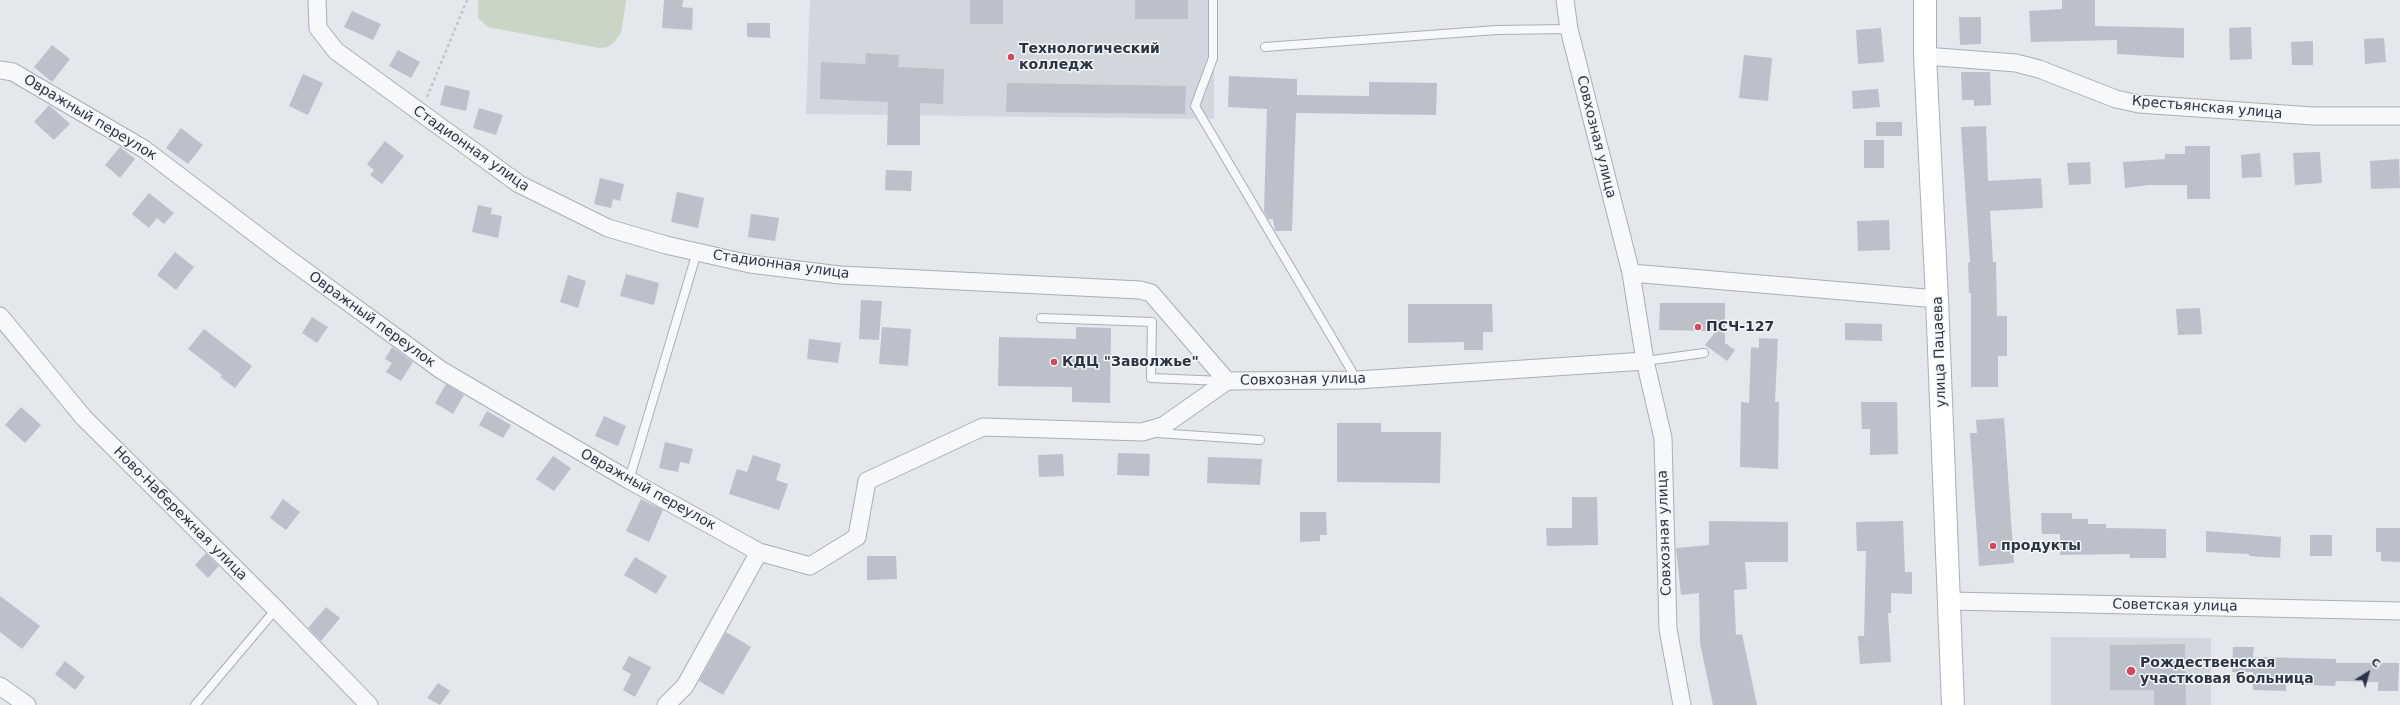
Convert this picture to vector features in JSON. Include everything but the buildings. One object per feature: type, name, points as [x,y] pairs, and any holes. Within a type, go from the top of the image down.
[{"type":"street","name":"Стадионная улица","points":[[317,0],[318,28],[336,50],[420,114],[519,184],[608,228],[697,252],[750,264],[840,275],[1140,290],[1151,293],[1228,382]]},
{"type":"street","name":"Совхозная улица","points":[[1565,0],[1569,29],[1631,273],[1645,361],[1663,438],[1668,629],[1682,705]]},
{"type":"street","name":"улица Пацаева","points":[[1925,0],[1925,56],[1937,299],[1953,705]]},
{"type":"street","name":"Крестьянская улица","points":[[1925,56],[2016,63],[2039,69],[2116,99],[2139,104],[2312,116],[2400,116]]},
{"type":"street","name":"Овражный переулок","points":[[0,70],[13,72],[144,149],[282,254],[441,370],[629,480],[759,552],[810,566],[857,537],[867,481]]},
{"type":"street","points":[[1631,273],[1937,299]]},
{"type":"street","name":"Ново-Набережная улица","points":[[0,316],[84,418],[276,609],[369,705]]},
{"type":"street","name":"Совхозная улица","points":[[867,481],[983,427],[1142,432],[1163,426],[1228,382],[1357,380],[1645,361]]},
{"type":"street","points":[[666,705],[685,686],[759,552]]},
{"type":"street","name":"Советская улица","points":[[1950,601],[2400,611]]},
{"type":"street","points":[[0,686],[27,705]]},
{"type":"lane","points":[[1213,0],[1213,58],[1195,106],[1357,380]]},
{"type":"lane","points":[[1265,47],[1497,30],[1569,29]]},
{"type":"lane","points":[[629,480],[697,252]]},
{"type":"lane","points":[[1041,318],[1152,322],[1151,378],[1228,382]]},
{"type":"lane","points":[[1645,361],[1704,353]]},
{"type":"lane","points":[[1142,432],[1260,440]]},
{"type":"lane","points":[[194,705],[276,609]]},
{"type":"lane","points":[[1953,705],[1965,705]]},
{"type":"path","points":[[420,114],[467,0]]},
{"type":"shaded area","name":"Технологический колледж","points":[[810,0],[1214,0],[1214,119],[806,114]]},
{"type":"shaded area","name":"Рождественская участковая больница","points":[[2051,637],[2211,638],[2211,705],[2051,705]]},
{"type":"green space","points":[[478,0],[626,1],[621,33],[608,47],[599,48],[488,27],[478,18]]},
{"type":"place","name":"Технологический колледж","points":[[1011,57]]},
{"type":"place","name":"ПСЧ-127","points":[[1698,327]]},
{"type":"place","name":"КДЦ \"Заволжье\"","points":[[1054,362]]},
{"type":"place","name":"продукты","points":[[1993,546]]},
{"type":"place","name":"Рождественская участковая больница","points":[[2131,671]]}]
